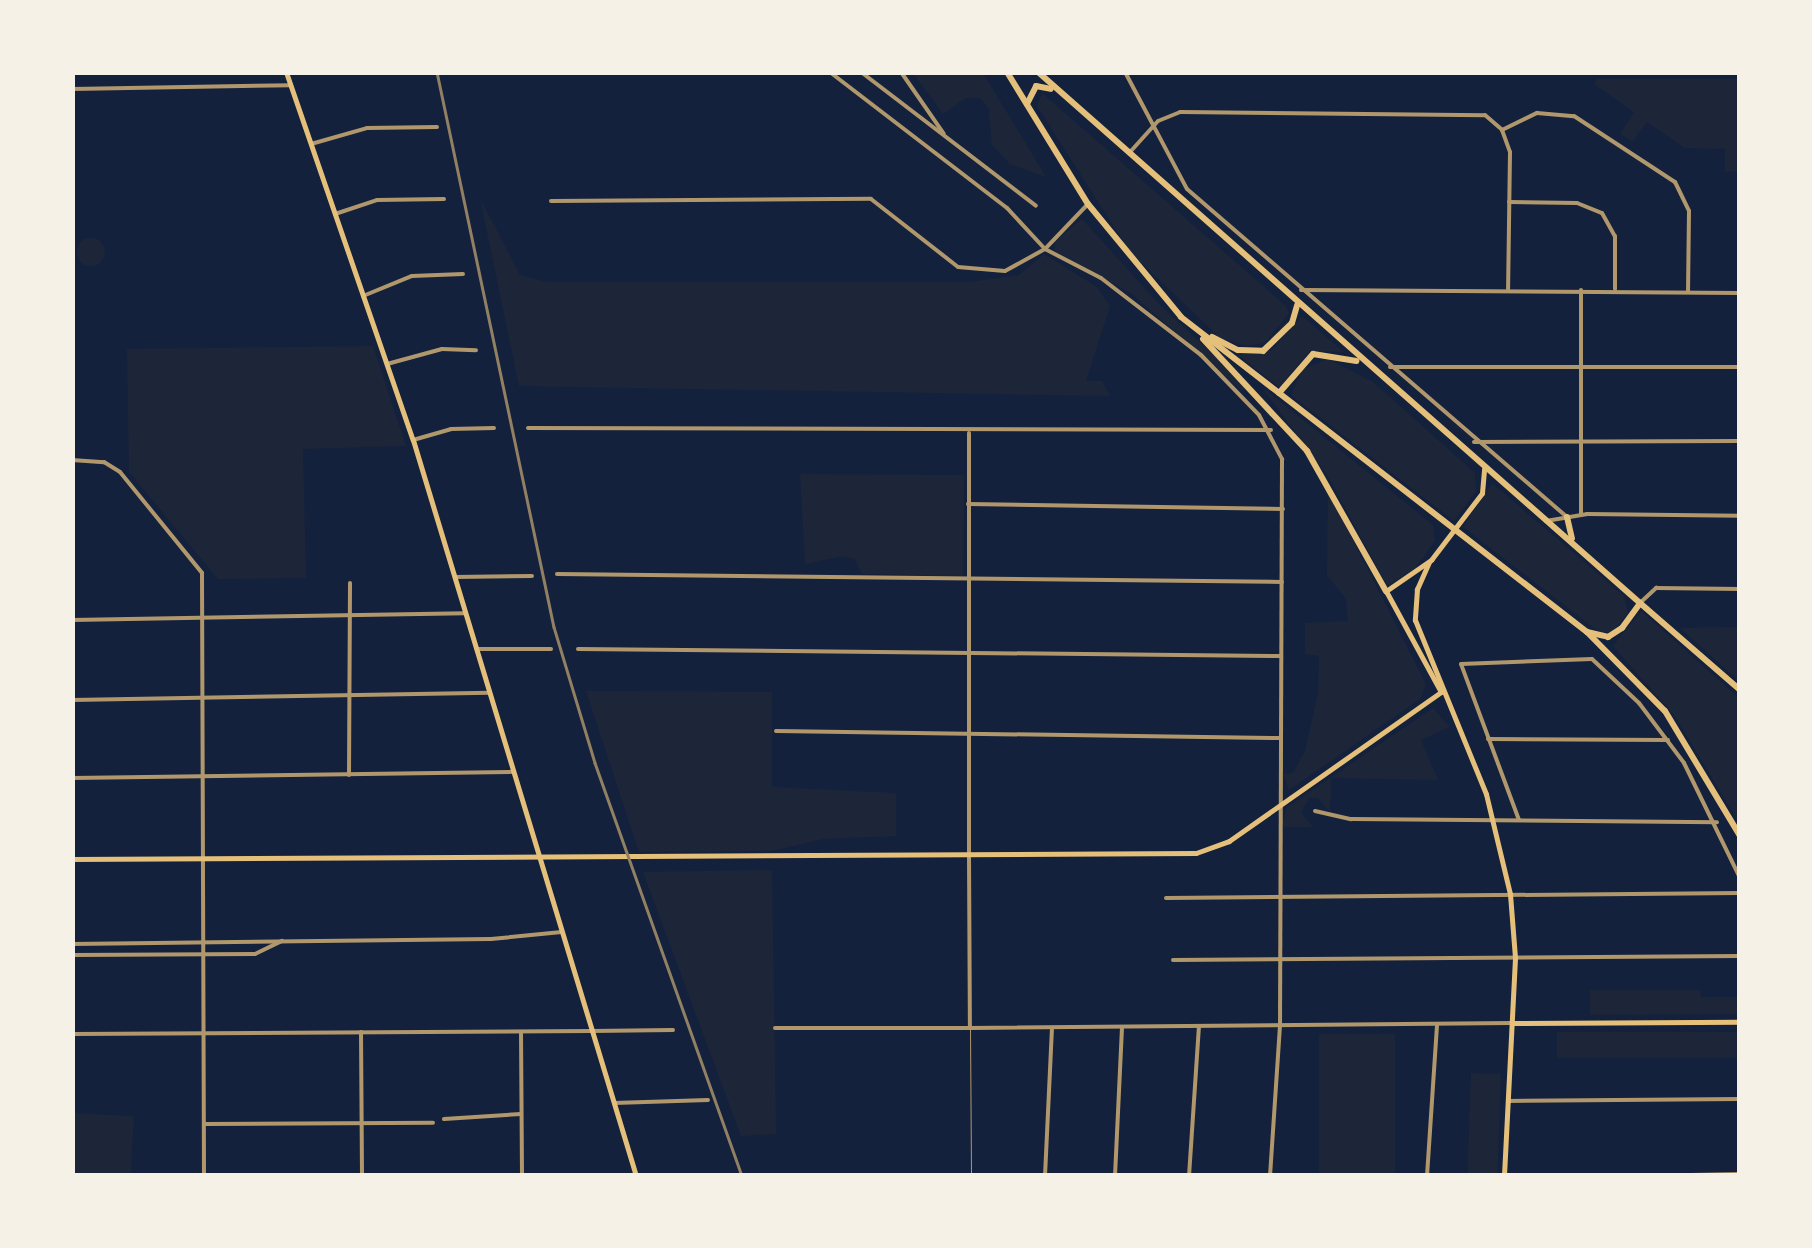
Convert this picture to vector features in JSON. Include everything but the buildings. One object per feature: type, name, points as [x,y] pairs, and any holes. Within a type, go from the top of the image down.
[{"type":"highway","points":[[1006,72],[1088,204],[1181,317],[1306,451],[1386,591]]},
{"type":"highway","points":[[1038,72],[1298,305],[1740,690]]},
{"type":"highway","points":[[1027,104],[1039,85],[1061,94]]},
{"type":"highway","points":[[1181,317],[1232,348],[1258,352],[1280,338],[1298,305]]},
{"type":"highway","points":[[1181,317],[1588,632],[1665,711],[1740,836]]},
{"type":"highway","points":[[1279,393],[1314,354],[1341,355],[1371,369]]},
{"type":"highway","points":[[1569,516],[1570,536],[1626,591]]},
{"type":"highway","points":[[1588,632],[1613,636],[1640,603]]},
{"type":"main road","points":[[286,72],[413,440],[636,1176]]},
{"type":"main road","points":[[1441,692],[1386,591],[1430,561],[1482,493],[1484,468]]},
{"type":"main road","points":[[1430,561],[1414,613],[1441,692],[1494,820],[1510,894],[1515,958],[1504,1176]]},
{"type":"main road","points":[[72,859],[1200,852],[1229,841],[1441,692]]},
{"type":"main road","points":[[1512,1023],[1740,1022]]},
{"type":"street","points":[[830,72],[1008,208],[1046,249],[1101,278],[1201,355],[1271,430],[1282,459],[1283,508],[1278,806],[1280,1025],[1270,1176]]},
{"type":"street","points":[[861,72],[1036,206]]},
{"type":"street","points":[[901,72],[948,139]]},
{"type":"street","points":[[1125,72],[1187,189],[1474,442],[1569,516]]},
{"type":"street","points":[[72,90],[290,85]]},
{"type":"street","points":[[1128,155],[1153,128],[1180,112],[1486,115],[1502,130],[1510,152],[1508,289]]},
{"type":"street","points":[[1502,130],[1536,114],[1574,116],[1674,182],[1689,211],[1688,292]]},
{"type":"street","points":[[311,144],[367,128],[437,126]]},
{"type":"street","points":[[335,214],[377,200],[444,199]]},
{"type":"street","points":[[551,201],[871,199],[958,266],[1004,270],[1046,249],[1088,204]]},
{"type":"street","points":[[1509,202],[1577,202],[1602,212],[1615,236],[1615,290]]},
{"type":"street","points":[[364,296],[412,276],[463,274]]},
{"type":"street","points":[[1302,290],[1740,293]]},
{"type":"street","points":[[1581,290],[1581,514]]},
{"type":"street","points":[[387,364],[442,350],[476,350]]},
{"type":"street","points":[[1390,367],[1740,367]]},
{"type":"street","points":[[413,440],[460,427],[494,428]]},
{"type":"street","points":[[528,428],[968,433],[1271,430]]},
{"type":"street","points":[[968,433],[970,1028]]},
{"type":"street","points":[[1474,442],[1740,441]]},
{"type":"street","points":[[72,460],[104,462],[120,472],[196,559],[203,618],[204,1176]]},
{"type":"street","points":[[968,504],[1283,508]]},
{"type":"street","points":[[1546,521],[1581,514],[1740,516]]},
{"type":"street","points":[[557,574],[1282,582]]},
{"type":"street","points":[[455,576],[532,576]]},
{"type":"street","points":[[350,583],[350,775]]},
{"type":"street","points":[[1640,603],[1662,588],[1740,589]]},
{"type":"street","points":[[72,620],[466,613]]},
{"type":"street","points":[[476,649],[551,648]]},
{"type":"street","points":[[578,650],[1281,656]]},
{"type":"street","points":[[1519,820],[1460,672],[1465,660],[1598,662],[1668,740],[1717,822],[1740,878]]},
{"type":"street","points":[[72,700],[490,693]]},
{"type":"street","points":[[776,731],[1280,738]]},
{"type":"street","points":[[1488,739],[1668,740]]},
{"type":"street","points":[[72,778],[514,772]]},
{"type":"street","points":[[1315,811],[1351,819],[1717,822]]},
{"type":"street","points":[[1166,898],[1740,894]]},
{"type":"street","points":[[72,944],[562,932]]},
{"type":"street","points":[[72,955],[255,954],[282,941]]},
{"type":"street","points":[[1174,960],[1740,956]]},
{"type":"street","points":[[775,1028],[1512,1023]]},
{"type":"street","points":[[1427,1176],[1437,1024]]},
{"type":"street","points":[[1190,1176],[1199,1026]]},
{"type":"street","points":[[1115,1176],[1122,1027]]},
{"type":"street","points":[[1045,1176],[1052,1028]]},
{"type":"street","points":[[72,1034],[674,1030]]},
{"type":"street","points":[[361,1032],[362,1176]]},
{"type":"street","points":[[521,1032],[522,1176]]},
{"type":"street","points":[[614,1104],[708,1100]]},
{"type":"street","points":[[1508,1101],[1740,1100]]},
{"type":"street","points":[[444,1118],[521,1114]]},
{"type":"street","points":[[204,1124],[433,1122]]},
{"type":"street","points":[[1643,1176],[1740,1174]]},
{"type":"lane","points":[[970,1028],[971,1176]]},
{"type":"shaded area","points":[[913,73],[983,73],[1046,177],[1010,164],[992,145],[989,109],[980,98],[966,98],[943,114]]},
{"type":"shaded area","points":[[1597,79],[1739,79],[1739,171],[1725,172],[1725,149],[1685,148],[1647,122],[1632,142],[1620,134],[1634,112],[1594,84]]},
{"type":"shaded area","points":[[1042,93],[1286,306],[1289,313],[1265,343],[1246,346],[1220,338],[1130,252],[1037,106]]},
{"type":"shaded area","points":[[480,198],[520,275],[547,282],[969,282],[1019,275],[1044,254],[1097,287],[1110,306],[1086,381],[1102,381],[1110,396],[519,386]]},
{"type":"shaded area","points":[[1082,219],[1159,304],[1247,386],[1243,392],[1132,294],[1055,251],[1054,242]]},
{"type":"shaded area","points":[[91,238],[101,242],[105,252],[101,262],[91,266],[81,262],[77,252],[81,242]]},
{"type":"shaded area","points":[[1302,316],[1344,352],[1310,351],[1279,387],[1238,355],[1272,350]]},
{"type":"shaded area","points":[[373,346],[406,446],[303,449],[306,578],[218,579],[129,472],[127,349]]},
{"type":"shaded area","points":[[1328,359],[1373,382],[1475,473],[1476,491],[1454,521],[1291,395],[1303,369]]},
{"type":"shaded area","points":[[1261,386],[1433,525],[1435,541],[1415,568],[1387,586],[1329,478]]},
{"type":"shaded area","points":[[800,474],[964,475],[963,576],[862,574],[855,559],[843,556],[805,564]]},
{"type":"shaded area","points":[[1492,483],[1624,596],[1628,613],[1612,633],[1598,631],[1463,527]]},
{"type":"shaded area","points":[[1328,491],[1426,684],[1420,699],[1289,790],[1283,774],[1293,773],[1305,751],[1318,693],[1319,656],[1305,654],[1305,623],[1348,621],[1346,599],[1327,575]]},
{"type":"shaded area","points":[[1641,611],[1739,698],[1739,823],[1675,716],[1613,646]]},
{"type":"shaded area","points":[[1739,627],[1739,681],[1680,628]]},
{"type":"shaded area","points":[[586,691],[772,692],[772,787],[896,793],[896,836],[822,839],[772,851],[639,852]]},
{"type":"shaded area","points":[[1433,708],[1450,727],[1421,740],[1438,780],[1331,778],[1330,812],[1318,798],[1309,798],[1301,813],[1313,827],[1282,827],[1286,808]]},
{"type":"shaded area","points":[[772,870],[776,1134],[741,1136],[643,872]]},
{"type":"shaded area","points":[[1590,990],[1700,990],[1701,997],[1739,997],[1739,1014],[1590,1015]]},
{"type":"shaded area","points":[[1557,1032],[1739,1032],[1739,1058],[1557,1058]]},
{"type":"shaded area","points":[[1319,1034],[1395,1034],[1395,1175],[1319,1175]]},
{"type":"shaded area","points":[[1471,1073],[1501,1074],[1497,1175],[1467,1174]]},
{"type":"shaded area","points":[[73,1113],[134,1116],[131,1176],[72,1175]]},
{"type":"railway","points":[[437,72],[554,627],[595,763],[742,1176]]}]
